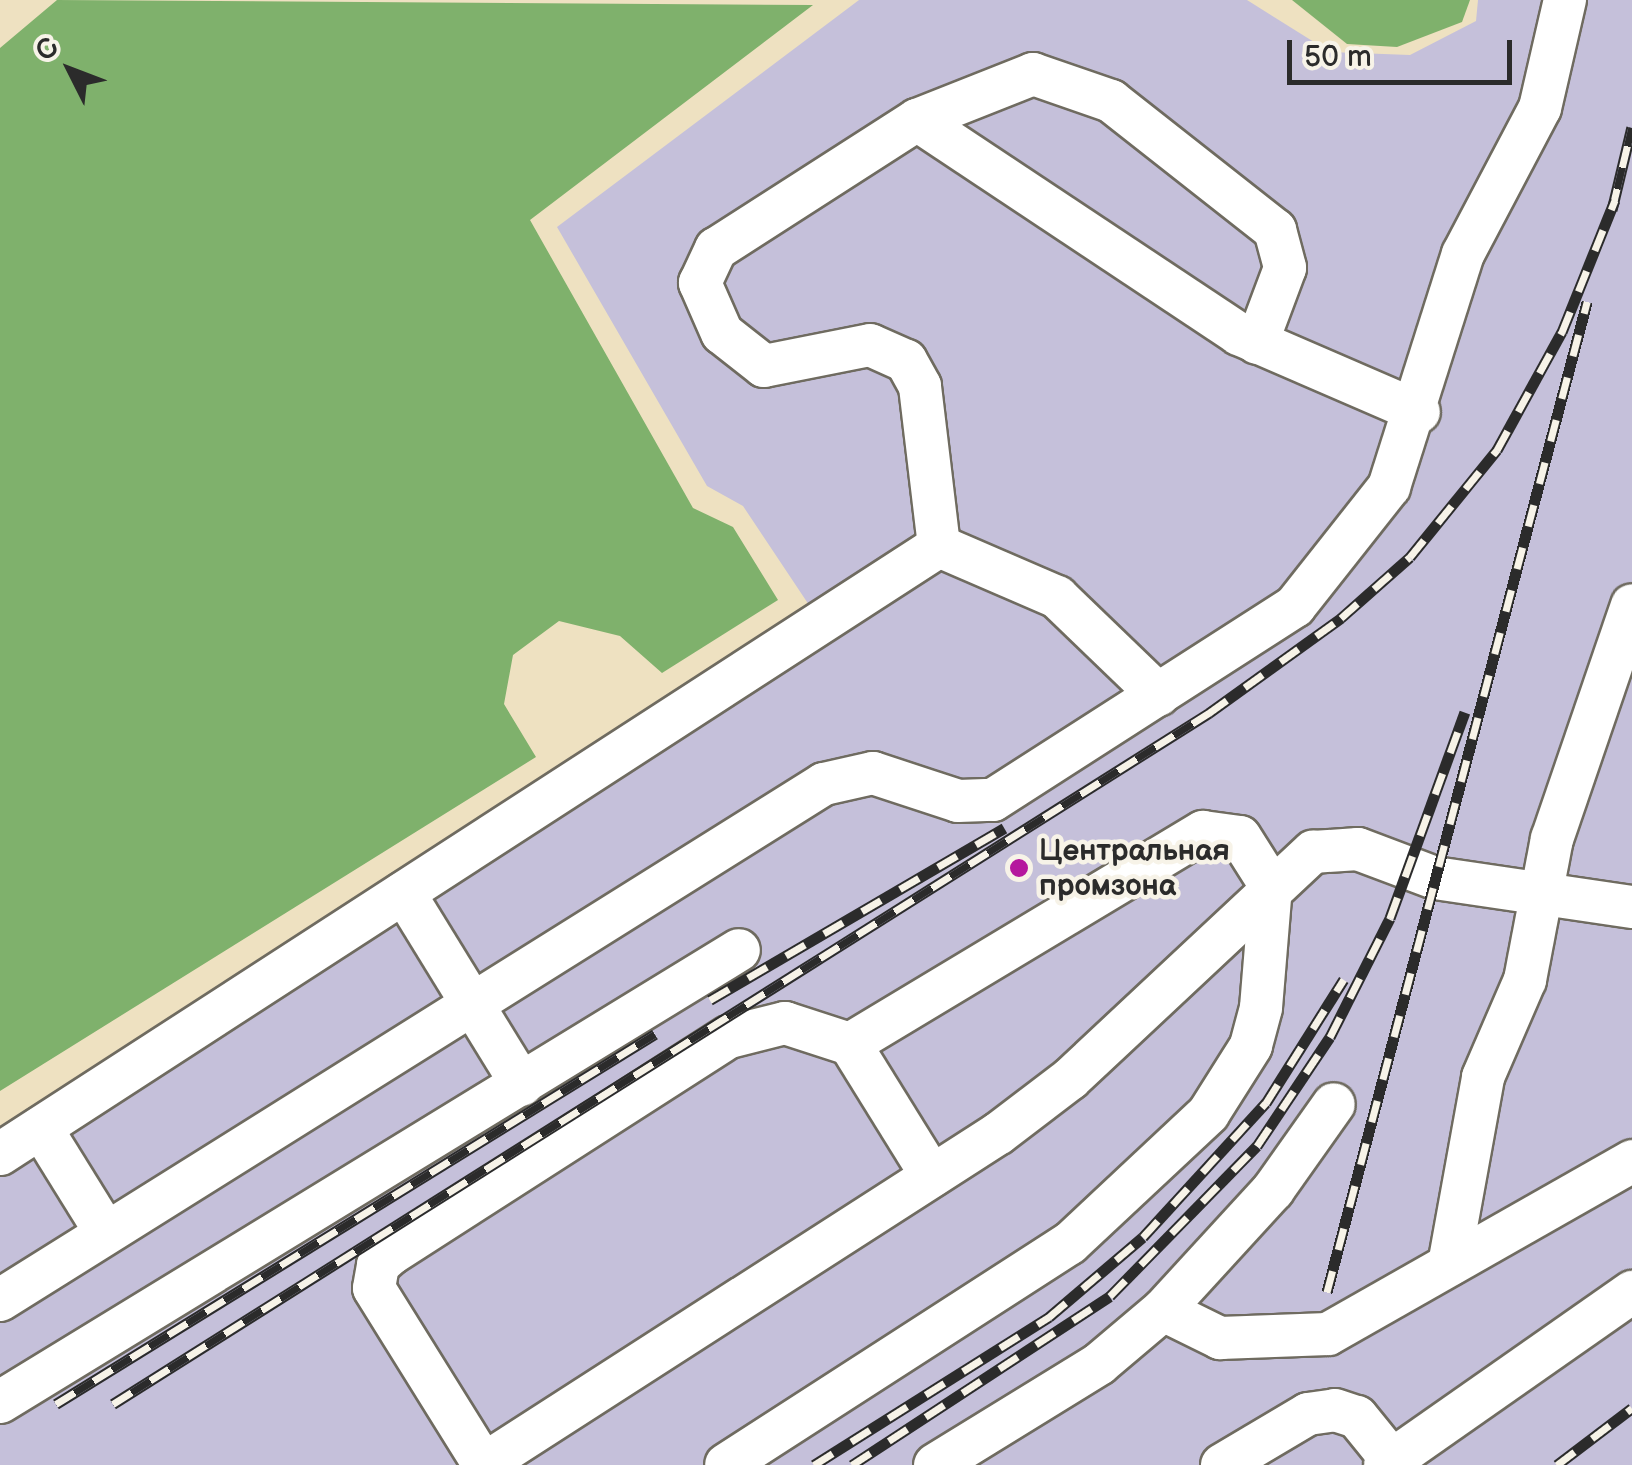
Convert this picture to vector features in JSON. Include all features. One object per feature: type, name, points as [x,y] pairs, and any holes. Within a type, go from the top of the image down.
[{"type":"lane","points":[[0,1300],[843,774],[993,800],[1295,606],[1331,571],[1389,487],[1419,412],[1462,254],[1556,66],[1565,0]]},
{"type":"lane","points":[[939,546],[920,386],[906,360],[870,345],[764,366],[722,333],[700,284],[716,250],[917,120],[1033,74],[1111,102],[1275,230],[1285,268],[1257,343]]},
{"type":"lane","points":[[917,120],[1257,343],[1419,412]]},
{"type":"lane","points":[[939,546],[1057,597],[1159,695]]},
{"type":"lane","points":[[0,1154],[939,546]]},
{"type":"lane","points":[[1449,1266],[1482,1078],[1525,980],[1538,890],[1632,605]]},
{"type":"lane","points":[[726,1465],[1038,1267],[1176,1150],[1252,1046],[1271,886],[1240,837],[1203,832],[850,1044]]},
{"type":"lane","points":[[932,1176],[850,1044],[785,1023],[729,1037],[378,1265],[374,1288],[484,1465],[932,1176],[1070,1079],[1271,886],[1333,847],[1435,878],[1632,906]]},
{"type":"lane","points":[[404,893],[522,1084]]},
{"type":"lane","points":[[0,1402],[739,950]]},
{"type":"lane","points":[[935,1465],[1099,1364],[1163,1310],[1273,1190],[1334,1104]]},
{"type":"lane","points":[[41,1128],[106,1233]]},
{"type":"lane","points":[[1163,1310],[1220,1338],[1309,1340],[1449,1266],[1632,1161]]},
{"type":"lane","points":[[1222,1465],[1308,1414],[1335,1410],[1357,1417],[1389,1463],[1632,1292]]},
{"type":"shaded area","name":"Центральная промзона","points":[[859,0],[1247,0],[1330,52],[1410,55],[1476,21],[1478,0],[1632,0],[1632,1465],[0,1465],[0,1126],[813,611],[743,506],[707,486],[557,227]]},
{"type":"green space","points":[[57,0],[813,5],[530,220],[693,508],[733,527],[778,600],[662,673],[620,636],[559,621],[513,655],[504,704],[536,757],[0,1091],[0,48]]},
{"type":"green space","points":[[1292,0],[1470,0],[1462,22],[1397,47],[1347,44]]},
{"type":"railway","points":[[1612,210],[1632,127]]},
{"type":"railway","points":[[113,1404],[1209,713],[1341,618],[1410,557],[1497,450],[1562,332],[1615,200]]},
{"type":"railway","points":[[1327,1292],[1587,302]]},
{"type":"railway","points":[[852,1465],[1110,1296],[1257,1146],[1330,1037],[1390,918],[1465,712]]},
{"type":"railway","points":[[710,1000],[1004,828]]},
{"type":"railway","points":[[814,1465],[1049,1317],[1143,1237],[1266,1103],[1344,979]]},
{"type":"railway","points":[[56,1404],[655,1034]]},
{"type":"railway","points":[[1557,1465],[1632,1408]]},
{"type":"place","name":"Центральная промзона","points":[[1019,868]]}]
